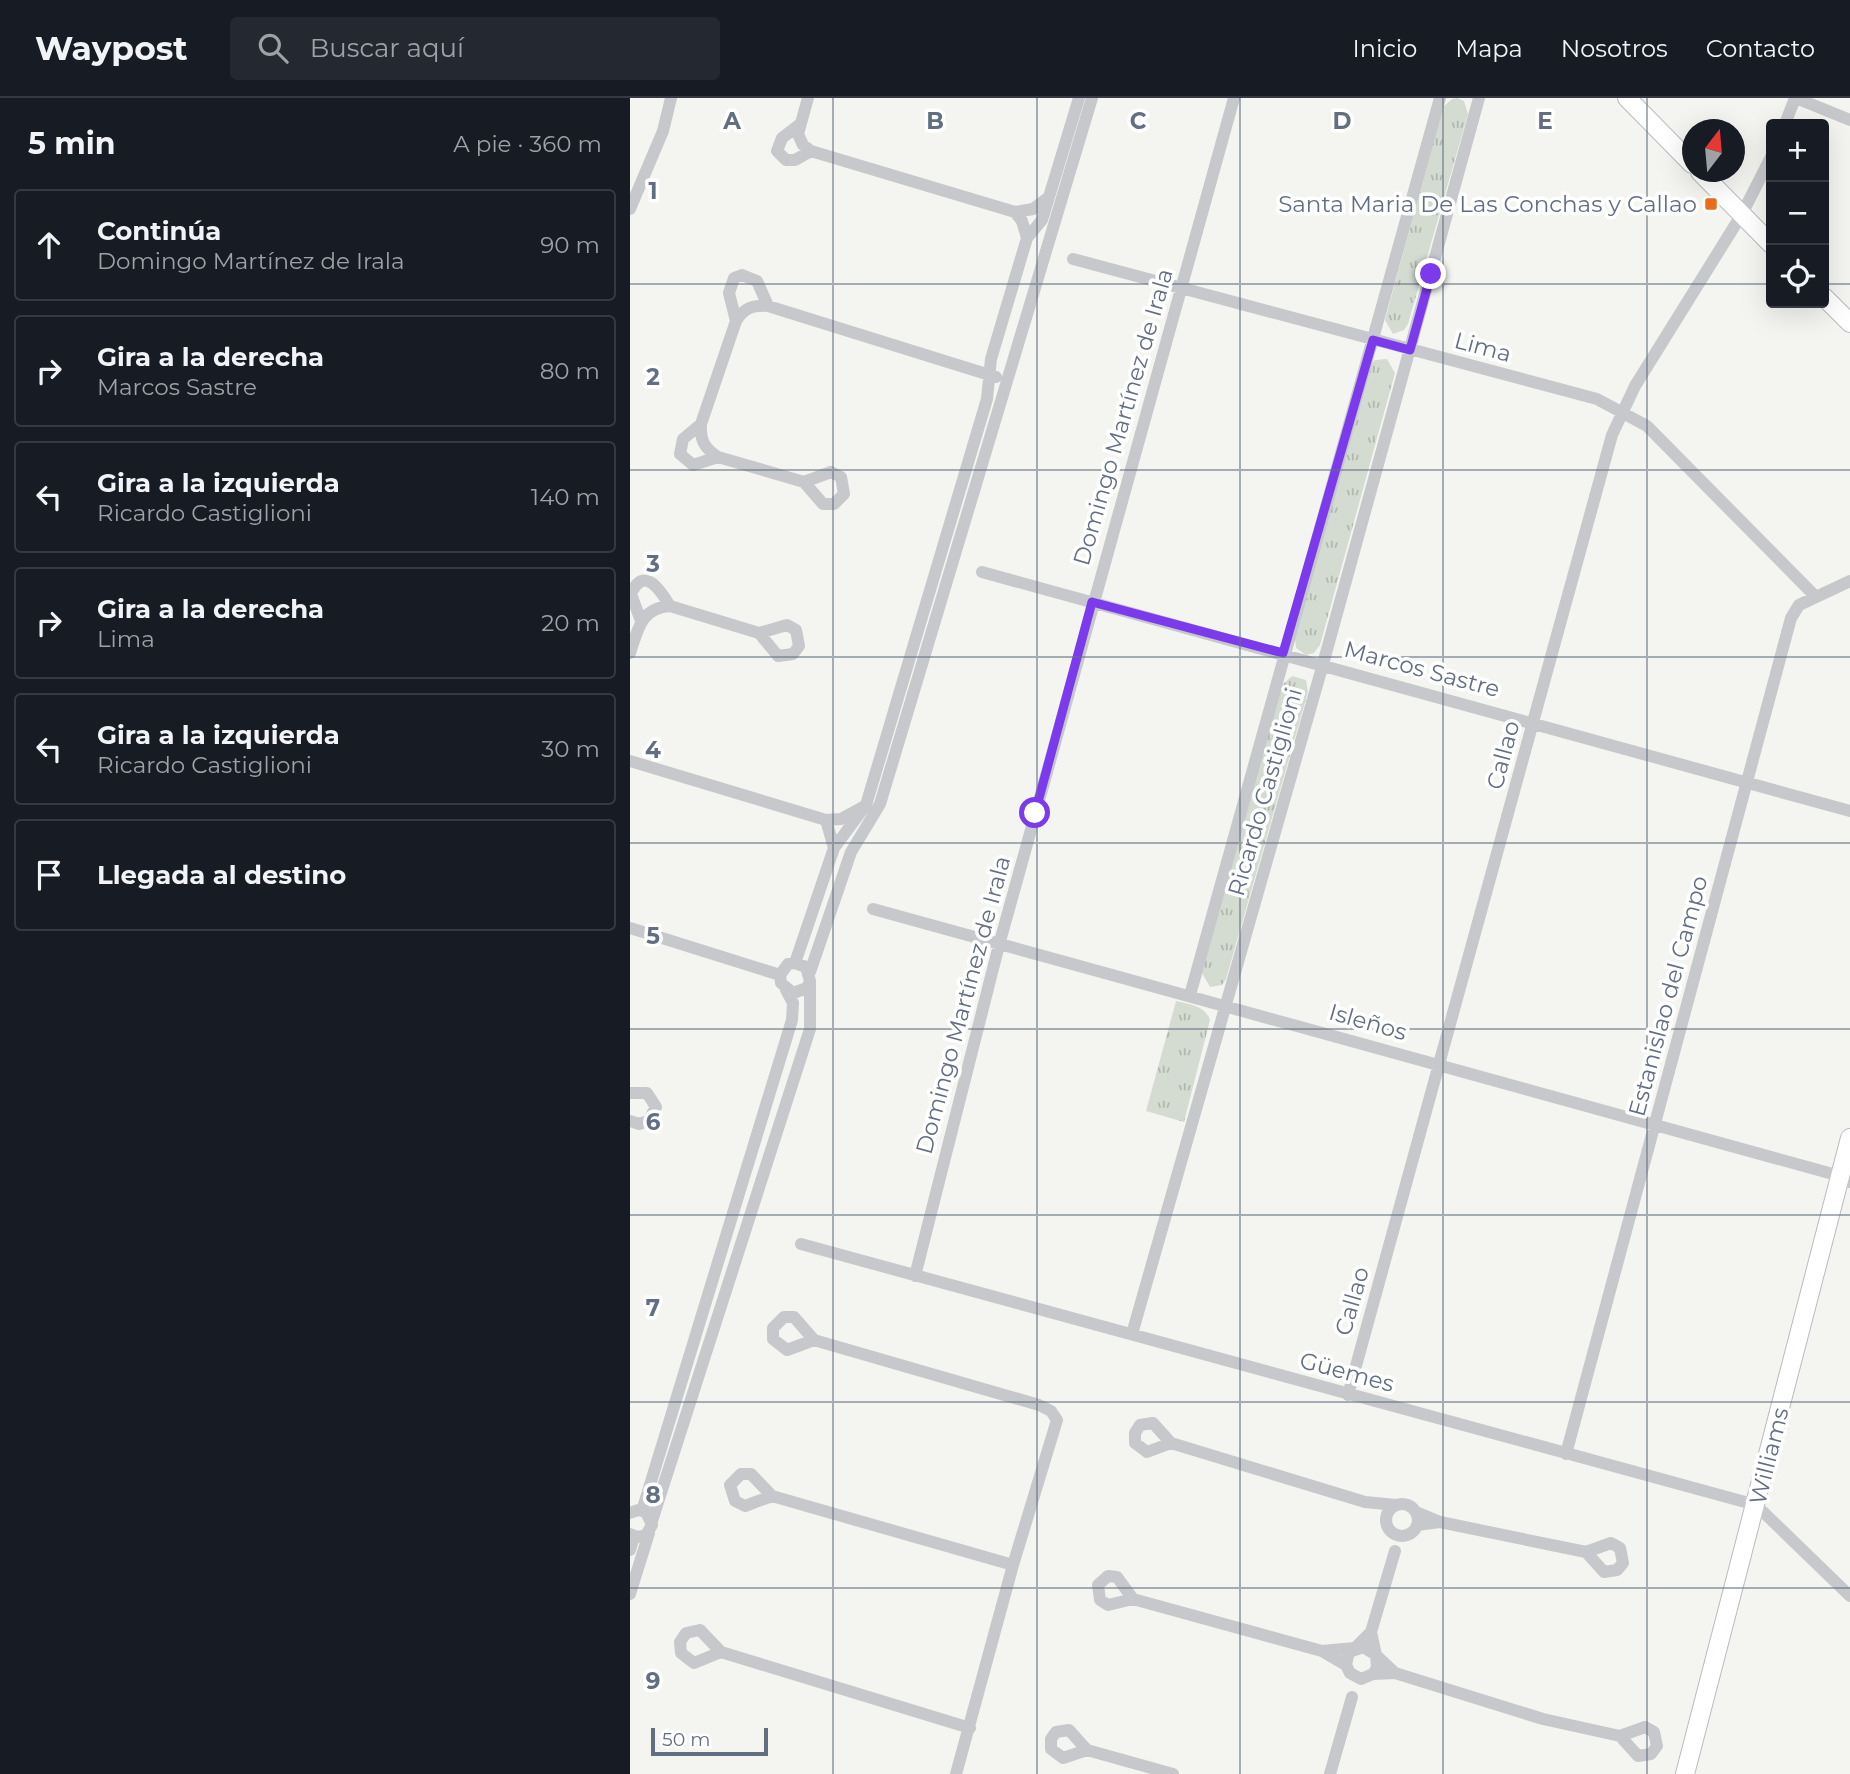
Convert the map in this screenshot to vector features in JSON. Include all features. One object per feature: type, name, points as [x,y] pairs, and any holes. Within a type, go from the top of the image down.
[{"type":"street","points":[[630,209],[663,131],[671,98]]},
{"type":"street","points":[[808,98],[798,134],[803,145],[811,150],[1015,212],[1033,209],[1050,196]]},
{"type":"street","points":[[1027,238],[1048,222],[1050,196],[1079,98]]},
{"type":"street","points":[[786,990],[801,993],[810,977],[851,852],[880,804],[1007,380],[1048,222],[1092,98]]},
{"type":"street","name":"Domingo Martínez de Irala","points":[[915,1276],[999,945],[1234,98]]},
{"type":"street","name":"Ricardo Castiglioni","points":[[1189,995],[1440,98]]},
{"type":"street","name":"Ricardo Castiglioni","points":[[1132,1334],[1323,664],[1479,98]]},
{"type":"street","points":[[1628,98],[1682,154]]},
{"type":"street","points":[[1787,119],[1796,98],[1850,120]]},
{"type":"street","points":[[799,125],[782,138],[777,151],[786,160],[795,160],[811,150]]},
{"type":"street","name":"Callao","points":[[1348,1395],[1612,435],[1635,386],[1742,214],[1766,167]]},
{"type":"street","points":[[1710,182],[1766,239]]},
{"type":"street","points":[[795,963],[834,848],[866,805],[987,400],[991,359],[1027,238],[1022,221],[1015,212]]},
{"type":"street","name":"Lima","points":[[1073,259],[1597,399],[1647,426],[1815,596]]},
{"type":"street","points":[[736,321],[729,293],[734,278],[742,275],[757,281],[768,306]]},
{"type":"street","points":[[1829,302],[1850,323]]},
{"type":"street","points":[[804,482],[718,457],[707,450],[700,436],[701,424],[736,321],[743,310],[756,305],[768,306],[1007,380]]},
{"type":"street","points":[[701,424],[683,439],[680,454],[693,465],[718,457]]},
{"type":"street","name":"Marcos Sastre","points":[[982,572],[1850,811]]},
{"type":"street","points":[[641,621],[631,594],[634,586],[642,582],[659,586],[670,607]]},
{"type":"street","name":"Estanislao del Campo","points":[[1566,1454],[1791,618],[1799,605],[1850,582]]},
{"type":"street","points":[[630,653],[641,621],[660,607],[670,607],[759,633]]},
{"type":"street","points":[[630,761],[826,820],[841,819],[866,805]]},
{"type":"street","points":[[826,820],[834,848]]},
{"type":"street","name":"Isleños","points":[[873,909],[1226,1004],[1845,1179]]},
{"type":"street","points":[[630,928],[780,975]]},
{"type":"street","points":[[630,1594],[810,1029],[810,977],[801,964],[795,963],[788,964],[780,975]]},
{"type":"street","points":[[651,1527],[636,1512],[792,1020],[793,1003],[780,975]]},
{"type":"street","points":[[630,1093],[647,1093],[656,1107],[648,1121],[639,1124],[630,1121]]},
{"type":"street","name":"Williams","points":[[1685,1774],[1845,1179],[1850,1138]]},
{"type":"street","name":"Güemes","points":[[801,1244],[1756,1505],[1850,1595]]},
{"type":"street","points":[[814,1340],[1051,1411],[1057,1420],[1056,1432],[1013,1565],[956,1774]]},
{"type":"street","points":[[1171,1443],[1365,1502],[1396,1505],[1403,1503],[1414,1524]]},
{"type":"street","points":[[772,1496],[1013,1565]]},
{"type":"street","points":[[1365,1502],[1376,1509],[1389,1527]]},
{"type":"street","points":[[1395,1551],[1387,1515],[1396,1505]]},
{"type":"street","points":[[1389,1527],[1440,1522],[1586,1552]]},
{"type":"street","points":[[1352,1698],[1346,1658],[1371,1632],[1395,1551],[1414,1524]]},
{"type":"street","points":[[630,1550],[632,1535],[651,1527]]},
{"type":"street","points":[[1133,1599],[1322,1650],[1363,1647],[1395,1673]]},
{"type":"street","points":[[1330,1774],[1352,1698],[1377,1668],[1371,1632]]},
{"type":"street","points":[[1322,1650],[1361,1679],[1395,1673],[1543,1719],[1620,1736]]},
{"type":"street","points":[[721,1652],[970,1728]]},
{"type":"street","points":[[1087,1750],[1173,1774]]},
{"type":"green space","points":[[1457,98],[1464,101],[1468,114],[1408,324],[1404,330],[1393,334],[1385,320],[1443,107]]},
{"type":"green space","points":[[1387,359],[1395,373],[1320,645],[1314,653],[1306,655],[1296,648],[1295,638],[1370,365],[1375,360]]},
{"type":"green space","points":[[1292,676],[1306,680],[1308,692],[1226,979],[1222,985],[1210,987],[1202,973],[1282,685]]},
{"type":"green space","points":[[1176,1001],[1201,1009],[1210,1020],[1184,1122],[1146,1111]]},
{"type":"place","name":"Santa Maria De Las Conchas y Callao","points":[[1711,204]]},
{"type":"route","points":[[1035,813],[1092,602],[1283,653],[1373,340],[1410,350],[1431,274]]}]
